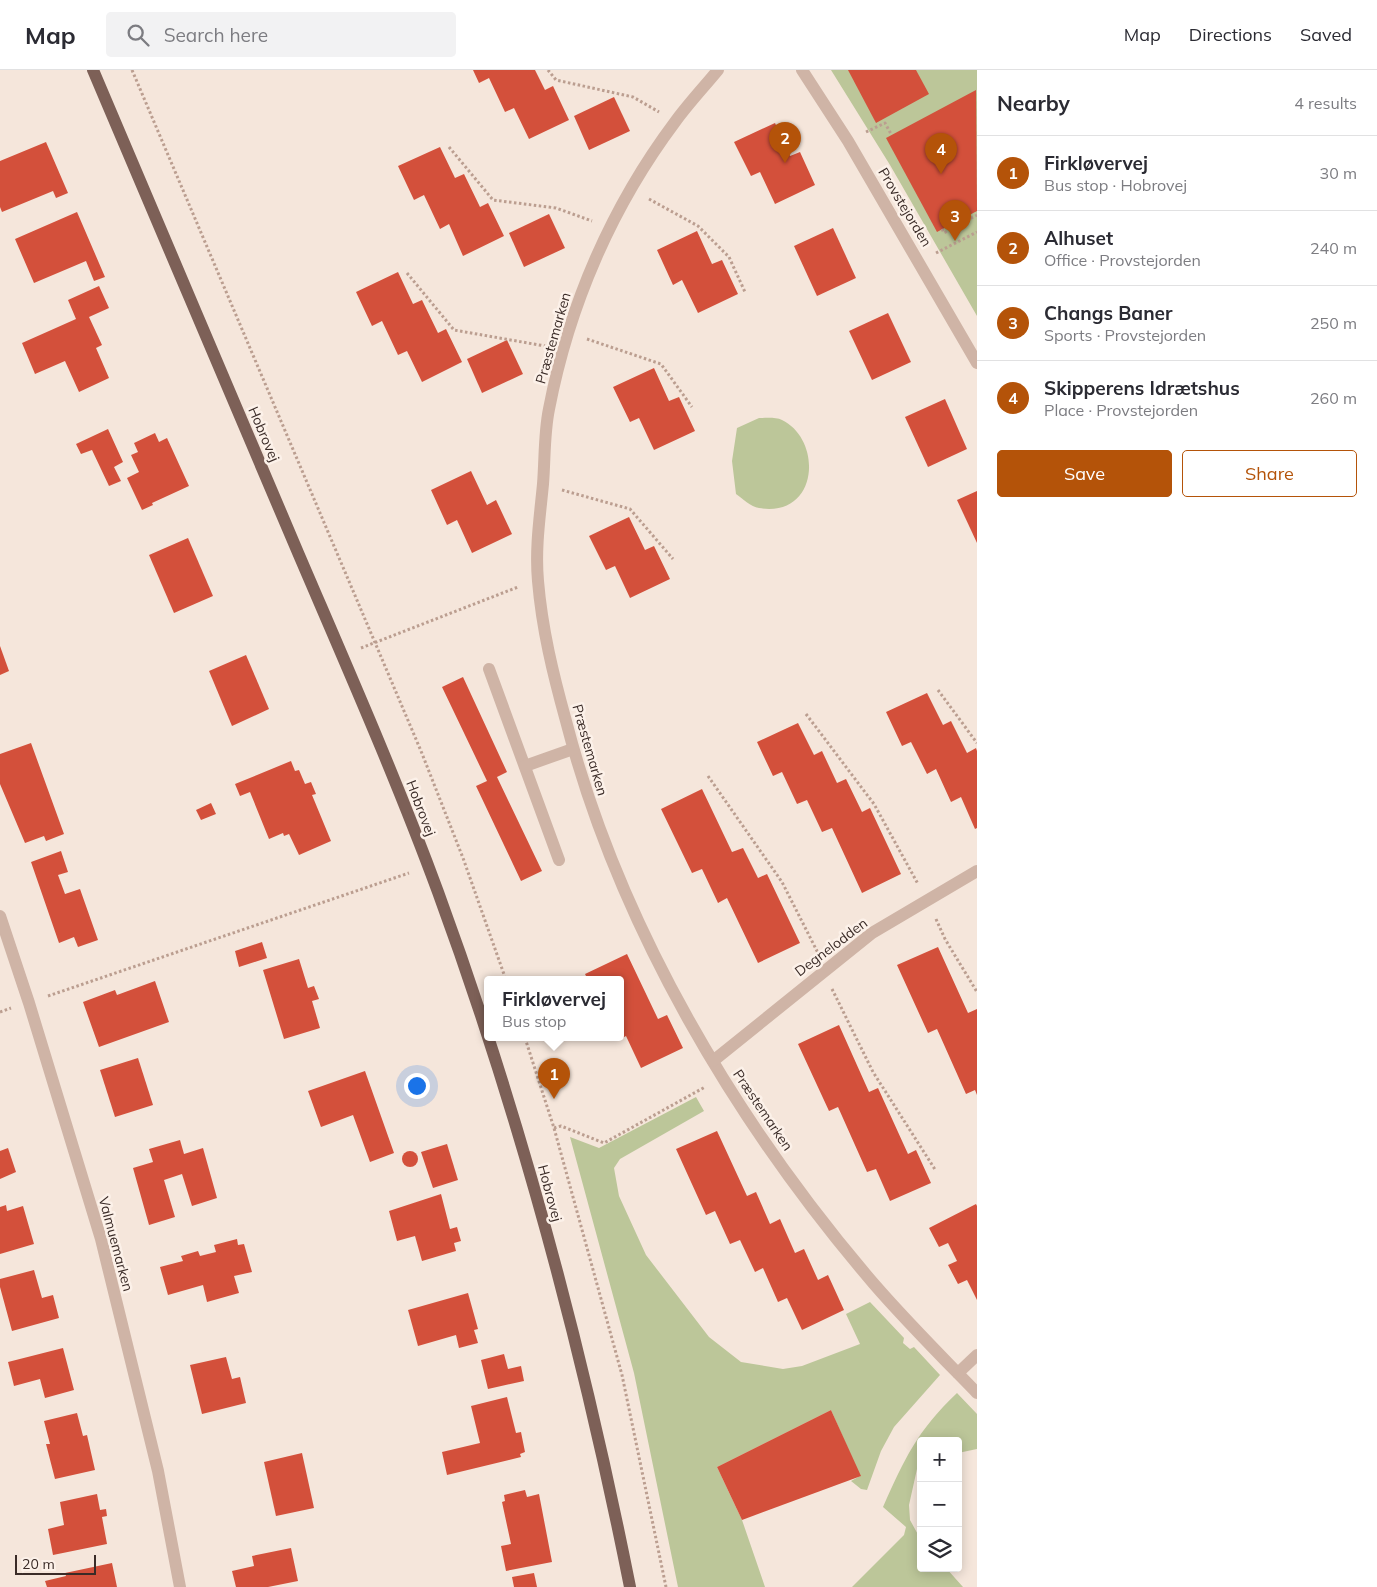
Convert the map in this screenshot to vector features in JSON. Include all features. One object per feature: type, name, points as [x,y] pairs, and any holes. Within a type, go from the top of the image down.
[{"type":"main road","name":"Hobrovej","points":[[93,70],[342,656],[428,866],[484,1028]]},
{"type":"main road","name":"Hobrovej","points":[[488,1041],[522,1146],[576,1345],[610,1486],[630,1587]]},
{"type":"street","name":"Præstemarken","points":[[718,70],[675,121],[631,188],[609,228],[588,276],[562,349],[548,412],[537,538],[538,580],[545,642],[587,797],[624,893],[713,1061],[764,1140],[817,1214],[875,1285],[977,1393]]},
{"type":"street","name":"Provstejorden","points":[[802,70],[848,141],[977,363]]},
{"type":"street","points":[[489,669],[559,860]]},
{"type":"street","points":[[525,766],[573,749]]},
{"type":"street","name":"Degnelodden","points":[[713,1061],[872,933],[977,871]]},
{"type":"street","name":"Valmuemarken","points":[[0,916],[29,1002],[101,1240],[158,1472],[180,1587]]},
{"type":"street","points":[[958,1373],[977,1355]]},
{"type":"path","points":[[132,70],[456,840],[505,976]]},
{"type":"path","points":[[548,70],[556,80],[633,97],[675,121]]},
{"type":"path","points":[[848,141],[885,122],[892,134]]},
{"type":"path","points":[[449,147],[494,200],[556,208],[609,228]]},
{"type":"path","points":[[631,188],[698,226],[729,257],[745,292]]},
{"type":"path","points":[[942,229],[944,232],[977,215]]},
{"type":"path","points":[[920,262],[977,232]]},
{"type":"path","points":[[407,273],[454,330],[562,349]]},
{"type":"path","points":[[567,333],[661,364],[692,407]]},
{"type":"path","points":[[542,484],[630,509],[673,559]]},
{"type":"path","points":[[342,656],[538,580]]},
{"type":"path","points":[[938,690],[977,743]]},
{"type":"path","points":[[806,714],[874,804],[927,899],[945,939],[977,992]]},
{"type":"path","points":[[708,776],[782,882],[817,949],[873,1072],[936,1171]]},
{"type":"path","points":[[0,1012],[428,866]]},
{"type":"path","points":[[525,1041],[554,1128],[622,1376],[666,1587]]},
{"type":"path","points":[[554,1128],[561,1126],[604,1143],[723,1077]]},
{"type":"green space","points":[[831,70],[977,70],[977,316],[890,165]]},
{"type":"green space","points":[[759,418],[780,419],[795,430],[804,444],[809,459],[808,475],[803,490],[794,501],[779,508],[759,508],[736,494],[732,461],[737,428]]},
{"type":"green space","points":[[696,1097],[704,1111],[620,1159],[614,1168],[619,1196],[646,1255],[709,1337],[741,1362],[783,1369],[802,1366],[860,1344],[846,1314],[870,1302],[904,1338],[903,1343],[910,1349],[914,1347],[940,1375],[894,1427],[881,1451],[867,1490],[861,1489],[851,1481],[860,1476],[831,1410],[717,1467],[742,1520],[765,1587],[678,1587],[634,1373],[570,1137],[599,1148]]},
{"type":"green space","points":[[957,1393],[977,1414],[977,1449],[962,1452],[962,1437],[919,1437],[943,1407]]},
{"type":"green space","points":[[917,1440],[917,1469],[909,1505],[910,1520],[917,1533],[917,1572],[950,1572],[963,1587],[852,1587],[904,1535],[906,1527],[883,1507]]},
{"type":"building","points":[[473,70],[535,70],[545,90],[553,86],[569,120],[529,139],[514,108],[505,112],[489,78],[479,83]]},
{"type":"building","points":[[848,70],[916,70],[929,94],[876,123]]},
{"type":"building","points":[[976,90],[977,211],[937,232],[886,138]]},
{"type":"building","points":[[614,97],[630,131],[589,150],[574,116]]},
{"type":"building","points":[[775,123],[790,156],[800,152],[815,185],[775,204],[760,172],[751,176],[734,142]]},
{"type":"building","points":[[46,142],[68,193],[56,198],[53,191],[2,212],[0,207],[0,161]]},
{"type":"building","points":[[440,147],[455,178],[464,174],[480,207],[488,203],[504,236],[463,256],[449,224],[440,229],[424,195],[414,200],[398,166]]},
{"type":"building","points":[[77,212],[105,277],[94,281],[86,261],[34,283],[15,239]]},
{"type":"building","points":[[549,214],[565,248],[524,267],[509,233]]},
{"type":"building","points":[[833,228],[856,278],[817,296],[794,246]]},
{"type":"building","points":[[697,231],[712,264],[722,260],[738,294],[698,313],[682,280],[673,285],[657,250]]},
{"type":"building","points":[[398,272],[413,304],[422,300],[438,333],[446,329],[462,362],[422,382],[407,351],[398,355],[382,321],[372,326],[356,292]]},
{"type":"building","points":[[99,286],[109,308],[89,317],[102,345],[96,348],[109,378],[79,392],[65,361],[35,374],[22,343],[76,319],[68,300]]},
{"type":"building","points":[[888,313],[911,362],[872,380],[849,331]]},
{"type":"building","points":[[507,340],[523,374],[482,393],[467,359]]},
{"type":"building","points":[[654,368],[669,401],[679,397],[695,431],[654,450],[639,418],[630,422],[613,387]]},
{"type":"building","points":[[945,399],[967,449],[928,467],[905,417]]},
{"type":"building","points":[[108,429],[123,462],[114,467],[121,481],[109,486],[92,450],[81,454],[76,444]]},
{"type":"building","points":[[155,433],[159,442],[167,438],[189,486],[152,503],[153,505],[142,510],[127,478],[139,472],[131,455],[138,452],[134,443]]},
{"type":"building","points":[[471,471],[487,505],[496,500],[512,534],[472,553],[457,520],[447,525],[431,490]]},
{"type":"building","points":[[977,491],[977,543],[957,500]]},
{"type":"building","points":[[629,517],[645,550],[654,546],[670,579],[630,598],[615,566],[606,570],[589,536]]},
{"type":"building","points":[[188,538],[213,596],[174,613],[149,555]]},
{"type":"building","points":[[0,646],[9,671],[0,675]]},
{"type":"building","points":[[246,655],[269,709],[232,726],[209,671]]},
{"type":"building","points":[[463,677],[507,772],[497,777],[542,871],[521,881],[476,786],[487,781],[442,687]]},
{"type":"building","points":[[927,693],[943,725],[951,721],[967,753],[976,748],[977,828],[975,829],[961,797],[951,802],[936,769],[927,774],[911,742],[902,746],[886,712]]},
{"type":"building","points":[[798,723],[814,755],[822,751],[837,783],[846,779],[862,812],[870,808],[901,874],[862,893],[832,828],[822,832],[807,800],[797,804],[782,772],[773,776],[757,742]]},
{"type":"building","points":[[31,743],[64,834],[46,841],[44,836],[25,843],[0,784],[0,754]]},
{"type":"building","points":[[291,761],[295,771],[299,770],[305,784],[311,782],[316,794],[312,795],[331,841],[299,855],[289,834],[284,836],[283,833],[269,839],[250,792],[240,796],[235,784]]},
{"type":"building","points":[[702,789],[732,852],[743,848],[758,878],[767,874],[800,943],[758,963],[727,898],[718,903],[702,869],[692,873],[661,809]]},
{"type":"building","points":[[211,803],[216,814],[201,820],[196,810]]},
{"type":"building","points":[[61,851],[68,872],[58,875],[65,894],[80,889],[98,940],[78,947],[74,937],[59,943],[31,862]]},
{"type":"building","points":[[262,942],[267,958],[239,967],[235,951]]},
{"type":"building","points":[[938,947],[968,1013],[977,1009],[977,1095],[975,1090],[966,1094],[937,1029],[928,1033],[897,965]]},
{"type":"building","points":[[627,954],[658,1019],[667,1015],[683,1048],[641,1068],[626,1036],[624,1037],[624,976],[586,976],[585,974]]},
{"type":"building","points":[[299,959],[308,988],[314,986],[319,999],[312,1001],[320,1028],[284,1039],[263,970]]},
{"type":"building","points":[[155,981],[169,1022],[99,1047],[83,1002],[115,990],[117,995]]},
{"type":"building","points":[[839,1025],[869,1092],[878,1088],[908,1154],[916,1150],[931,1183],[890,1201],[876,1169],[867,1172],[838,1107],[829,1111],[798,1044]]},
{"type":"building","points":[[138,1058],[153,1105],[115,1117],[100,1070]]},
{"type":"building","points":[[365,1071],[394,1153],[370,1162],[353,1115],[321,1127],[308,1091]]},
{"type":"building","points":[[717,1131],[747,1196],[756,1192],[770,1224],[780,1219],[795,1253],[804,1249],[818,1280],[828,1275],[844,1310],[802,1330],[787,1298],[778,1302],[763,1268],[755,1272],[740,1240],[730,1244],[715,1211],[706,1215],[676,1149]]},
{"type":"building","points":[[180,1140],[184,1154],[203,1148],[217,1198],[192,1206],[182,1174],[164,1180],[175,1217],[149,1225],[133,1168],[153,1162],[149,1149]]},
{"type":"building","points":[[447,1144],[458,1180],[433,1188],[421,1152]]},
{"type":"building","points":[[8,1148],[16,1172],[0,1179],[0,1151]]},
{"type":"building","points":[[410,1151],[416,1153],[418,1159],[416,1165],[410,1167],[404,1165],[402,1159],[404,1153]]},
{"type":"building","points":[[441,1194],[450,1229],[457,1227],[461,1241],[454,1243],[456,1251],[422,1261],[415,1236],[397,1241],[389,1211]]},
{"type":"building","points":[[976,1204],[977,1300],[967,1280],[958,1284],[948,1265],[957,1261],[948,1243],[939,1247],[929,1228]]},
{"type":"building","points":[[6,1205],[7,1211],[23,1206],[34,1244],[0,1254],[0,1207]]},
{"type":"building","points":[[237,1239],[238,1245],[244,1244],[252,1272],[234,1276],[239,1293],[207,1302],[203,1285],[168,1295],[160,1267],[183,1261],[181,1256],[198,1251],[200,1256],[216,1252],[214,1245]]},
{"type":"building","points":[[34,1270],[42,1298],[53,1295],[59,1318],[12,1331],[0,1287],[0,1279]]},
{"type":"building","points":[[468,1293],[478,1329],[474,1330],[478,1343],[459,1348],[456,1335],[418,1346],[408,1310]]},
{"type":"building","points":[[63,1348],[74,1390],[45,1398],[40,1379],[14,1386],[8,1362]]},
{"type":"building","points":[[504,1354],[508,1369],[521,1366],[524,1381],[488,1389],[481,1360]]},
{"type":"building","points":[[226,1357],[232,1379],[240,1377],[246,1403],[202,1414],[190,1365]]},
{"type":"building","points":[[507,1397],[516,1433],[521,1432],[525,1452],[520,1454],[521,1457],[447,1475],[442,1452],[480,1443],[471,1406]]},
{"type":"building","points":[[831,1410],[861,1476],[742,1520],[717,1467]]},
{"type":"building","points":[[77,1413],[83,1436],[87,1435],[95,1470],[55,1479],[46,1444],[50,1444],[44,1421]]},
{"type":"building","points":[[302,1453],[314,1508],[276,1516],[264,1462]]},
{"type":"building","points":[[525,1490],[527,1497],[539,1494],[552,1562],[506,1571],[501,1546],[511,1544],[502,1502],[505,1501],[504,1495]]},
{"type":"building","points":[[97,1494],[100,1510],[106,1509],[107,1516],[102,1517],[107,1544],[53,1555],[48,1529],[64,1525],[60,1502]]},
{"type":"building","points":[[291,1548],[298,1581],[268,1587],[236,1587],[232,1571],[254,1566],[252,1556]]},
{"type":"building","points":[[112,1563],[117,1587],[47,1587],[45,1581],[66,1576],[65,1573]]},
{"type":"building","points":[[534,1573],[537,1587],[514,1587],[512,1577]]},
{"type":"place","name":"Alhuset","points":[[785,163]]},
{"type":"place","name":"Skipperens Idrætshus","points":[[941,174]]},
{"type":"place","name":"Changs Baner","points":[[955,241]]},
{"type":"place","name":"Firkløvervej","points":[[554,1099]]}]
